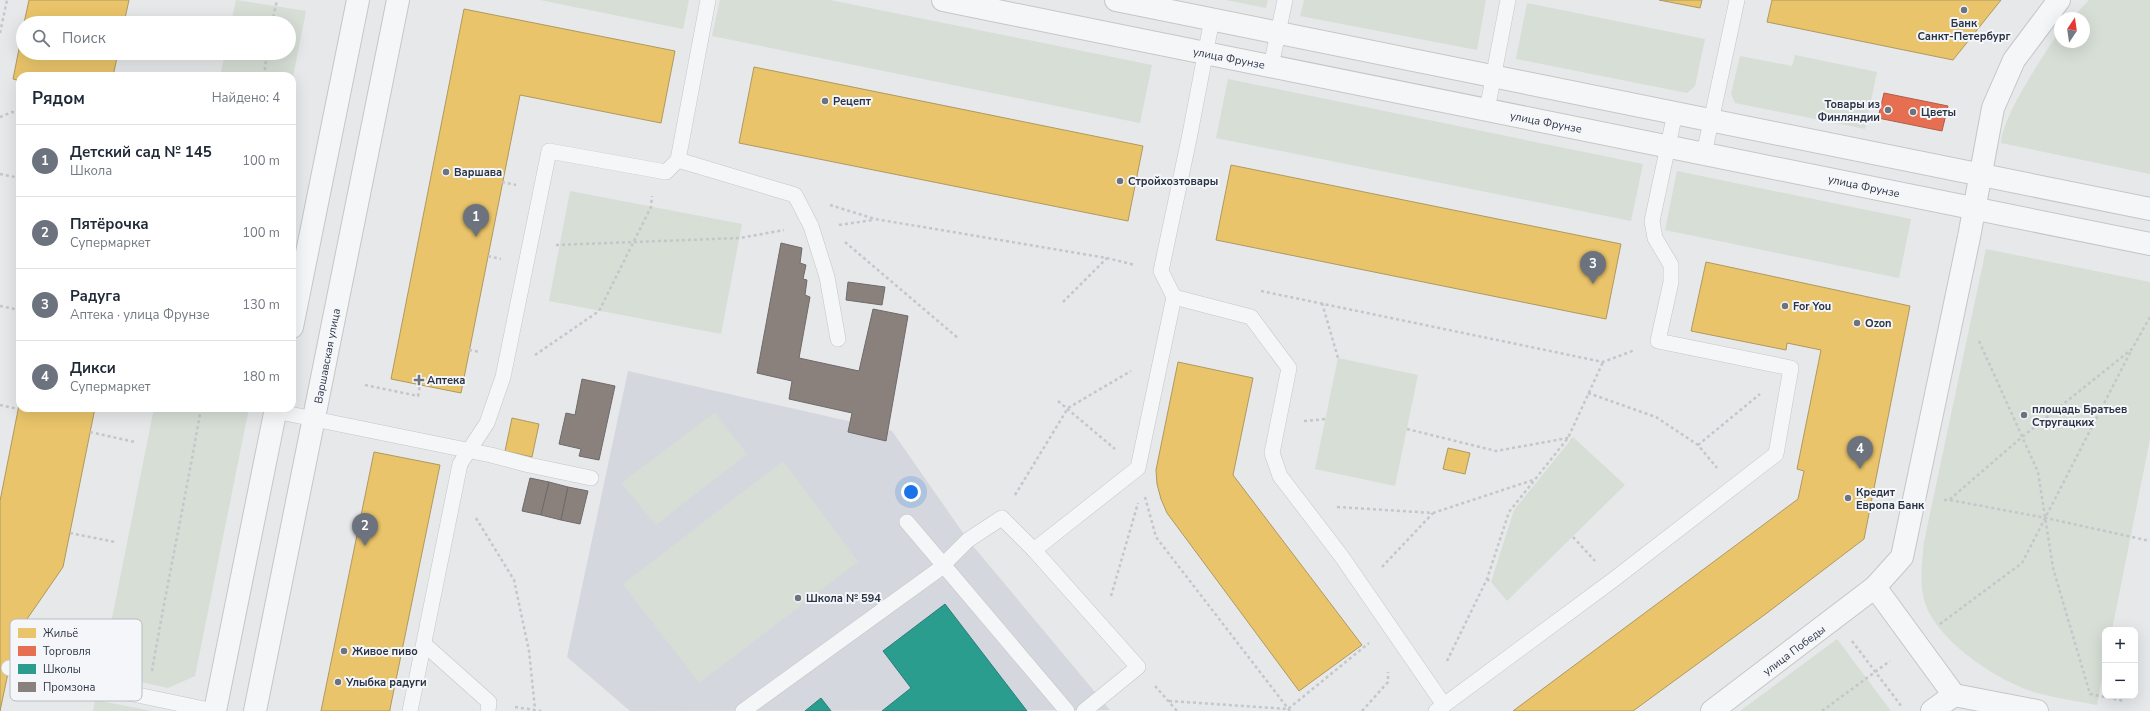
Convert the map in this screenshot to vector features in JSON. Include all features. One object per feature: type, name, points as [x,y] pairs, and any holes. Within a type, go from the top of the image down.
[{"type":"street","points":[[296,306],[358,0]]},
{"type":"street","name":"Варшавская улица","points":[[255,711],[398,0]]},
{"type":"street","name":"улица Фрунзе","points":[[943,0],[2150,244]]},
{"type":"street","points":[[1116,0],[2150,209]]},
{"type":"street","points":[[2037,711],[1954,695],[1875,587],[1902,557],[1965,259],[1993,108],[2014,60],[2059,0]]},
{"type":"street","points":[[214,711],[274,412]]},
{"type":"street","name":"улица Победы","points":[[1712,711],[1875,587]]},
{"type":"street","points":[[1932,711],[1954,695]]},
{"type":"lane","points":[[410,711],[460,464],[487,423],[503,377],[549,151],[666,172],[678,160],[708,0]]},
{"type":"lane","points":[[1271,66],[1285,0]]},
{"type":"lane","points":[[1487,110],[1508,0]]},
{"type":"lane","points":[[1704,154],[1737,0]]},
{"type":"lane","points":[[1034,550],[1138,468],[1174,297],[1161,271],[1189,139],[1212,19]]},
{"type":"lane","points":[[1174,297],[1251,317],[1289,368],[1272,454],[1280,476],[1342,557],[1362,588],[1391,625],[1432,690],[1440,708],[1613,580],[1732,486],[1776,454],[1791,368],[1658,341],[1671,282],[1671,265],[1655,238],[1652,221],[1675,113]]},
{"type":"lane","points":[[678,160],[795,194],[811,226],[827,278],[838,339]]},
{"type":"lane","points":[[287,412],[314,419],[469,450],[591,478]]},
{"type":"lane","points":[[743,711],[942,565],[968,540],[1002,518],[1034,550],[1138,667],[1084,711]]},
{"type":"lane","points":[[907,522],[1067,711]]},
{"type":"lane","points":[[424,644],[489,702],[488,711]]},
{"type":"lane","points":[[142,696],[214,711]]},
{"type":"path","points":[[0,33],[7,0]]},
{"type":"path","points":[[274,16],[277,0]]},
{"type":"path","points":[[265,72],[266,60]]},
{"type":"path","points":[[0,117],[12,112],[16,113]]},
{"type":"path","points":[[503,377],[599,311],[651,207],[654,169]]},
{"type":"path","points":[[0,174],[16,177]]},
{"type":"path","points":[[560,246],[740,238],[811,226],[826,227],[875,219]]},
{"type":"path","points":[[826,227],[959,339]]},
{"type":"path","points":[[1063,302],[1107,258]]},
{"type":"path","points":[[1322,304],[1338,358]]},
{"type":"path","points":[[0,306],[16,309]]},
{"type":"path","points":[[1938,625],[2022,563],[2150,317]]},
{"type":"path","points":[[1977,336],[2038,472],[2053,568],[2090,694],[2124,701]]},
{"type":"path","points":[[1949,500],[2022,437],[2132,349]]},
{"type":"path","points":[[1000,519],[1068,408],[1162,352]]},
{"type":"path","points":[[1432,690],[1487,579],[1510,512],[1533,480],[1569,439],[1603,362]]},
{"type":"path","points":[[1698,445],[1791,368]]},
{"type":"path","points":[[365,385],[418,396],[420,385]]},
{"type":"path","points":[[1588,393],[1656,418],[1698,445],[1732,486]]},
{"type":"path","points":[[1058,400],[1138,468],[1156,537],[1289,710]]},
{"type":"path","points":[[0,405],[16,409]]},
{"type":"path","points":[[148,697],[170,565],[181,523],[191,454],[200,412]]},
{"type":"path","points":[[1407,429],[1496,451],[1569,439]]},
{"type":"path","points":[[90,432],[135,442]]},
{"type":"path","points":[[1302,505],[1433,513],[1533,480]]},
{"type":"path","points":[[456,486],[514,580],[529,651],[536,709]]},
{"type":"path","points":[[1102,625],[1143,487]]},
{"type":"path","points":[[1938,499],[2046,518],[2150,541]]},
{"type":"path","points":[[1362,588],[1433,513]]},
{"type":"path","points":[[70,533],[115,542]]},
{"type":"path","points":[[1573,537],[1613,580]]},
{"type":"path","points":[[1487,579],[1491,582]]},
{"type":"path","points":[[1169,701],[1289,710],[1391,625]]},
{"type":"path","points":[[1362,711],[1388,682],[1391,625]]},
{"type":"path","points":[[1851,640],[1904,709]]},
{"type":"path","points":[[1822,711],[1890,661]]},
{"type":"path","points":[[1138,667],[1177,711]]},
{"type":"shaded area","points":[[236,0],[306,11],[294,72],[221,72],[223,60],[296,60],[296,16],[233,16]]},
{"type":"shaded area","points":[[540,0],[689,0],[683,29]]},
{"type":"shaded area","points":[[720,0],[830,0],[1152,65],[1140,123],[712,36]]},
{"type":"shaded area","points":[[1226,0],[1268,0],[1266,8]]},
{"type":"shaded area","points":[[1304,0],[1486,0],[1477,50],[1300,16]]},
{"type":"shaded area","points":[[2089,0],[2150,0],[2150,174],[2001,143],[2003,131],[2016,102],[2033,71],[2054,39],[2054,48],[2090,48],[2090,12],[2078,12]]},
{"type":"shaded area","points":[[1527,3],[1705,39],[1695,86],[1687,93],[1516,59]]},
{"type":"shaded area","points":[[1795,55],[1877,72],[1865,129],[1735,103],[1731,94],[1740,56],[1792,66]]},
{"type":"shaded area","points":[[1228,79],[1643,164],[1631,221],[1216,138]]},
{"type":"shaded area","points":[[1677,171],[1911,219],[1899,278],[1665,230]]},
{"type":"shaded area","points":[[570,191],[742,224],[721,334],[549,301]]},
{"type":"shaded area","points":[[1986,249],[2150,282],[2150,439],[2113,627],[2102,627],[2102,679],[2097,705],[2059,698],[2022,688],[1988,670],[1956,646],[1932,618],[1925,603],[1922,588],[1924,542]]},
{"type":"shaded area","points":[[1338,358],[1418,375],[1395,486],[1315,469]]},
{"type":"shaded area","name":"Школа № 594","points":[[628,371],[892,431],[968,540],[1110,710],[630,711],[567,657]]},
{"type":"shaded area","points":[[153,412],[248,412],[195,676],[168,688],[142,682],[142,619],[112,619]]},
{"type":"shaded area","points":[[715,412],[747,454],[656,525],[621,483]]},
{"type":"shaded area","points":[[1573,437],[1625,485],[1507,601],[1491,582],[1514,510]]},
{"type":"shaded area","points":[[783,461],[858,562],[699,683],[623,584]]},
{"type":"shaded area","points":[[1837,639],[1891,711],[1740,711]]},
{"type":"shaded area","points":[[95,701],[100,701],[152,711],[93,711]]},
{"type":"building: Жильё","points":[[29,0],[129,0],[126,16],[26,16]]},
{"type":"building: Жильё","points":[[1659,0],[1702,0],[1700,8]]},
{"type":"building: Жильё","points":[[1772,0],[2001,0],[1953,60],[1767,22]]},
{"type":"building: Жильё","points":[[464,9],[675,51],[661,123],[520,95],[461,393],[391,379]]},
{"type":"building: Жильё","points":[[17,60],[116,60],[114,72],[16,72],[16,80],[13,79]]},
{"type":"building: Жильё","points":[[754,67],[1143,146],[1128,221],[739,143]]},
{"type":"building: Жильё","points":[[1231,165],[1621,244],[1606,319],[1216,240]]},
{"type":"building: Жильё","points":[[1706,262],[1910,306],[1864,539],[1767,613],[1633,711],[1513,711],[1798,499],[1804,471],[1797,469],[1821,350],[1787,343],[1786,350],[1691,331]]},
{"type":"building: Жильё","points":[[1178,362],[1253,378],[1233,475],[1362,645],[1299,691],[1167,513],[1161,499],[1157,484],[1156,470]]},
{"type":"building: Жильё","points":[[18,412],[94,412],[63,567],[27,619],[10,619],[10,664],[0,711],[0,501]]},
{"type":"building: Жильё","points":[[512,418],[539,424],[532,457],[505,451]]},
{"type":"building: Жильё","points":[[1448,448],[1470,453],[1465,474],[1443,469]]},
{"type":"building: Жильё","points":[[374,452],[440,465],[390,711],[321,711]]},
{"type":"building: Торговля","name":"Цветы","points":[[1884,93],[1948,106],[1942,131],[1878,118]]},
{"type":"building: Школы","points":[[945,604],[1027,711],[882,711],[911,688],[883,651]]},
{"type":"building: Школы","points":[[821,698],[831,711],[805,711]]},
{"type":"building: Промзона","points":[[781,243],[802,248],[800,263],[806,265],[803,279],[807,280],[805,295],[810,297],[799,358],[859,371],[873,309],[908,316],[886,441],[848,432],[852,413],[789,399],[792,381],[757,373]]},
{"type":"building: Промзона","points":[[848,282],[885,287],[882,305],[846,300]]},
{"type":"building: Промзона","points":[[582,379],[615,386],[599,460],[579,456],[581,449],[559,444],[566,413],[575,415]]},
{"type":"building: Промзона","points":[[530,478],[549,482],[541,515],[522,511]]},
{"type":"building: Промзона","points":[[549,482],[568,487],[561,520],[541,515]]},
{"type":"building: Промзона","points":[[568,487],[588,491],[580,524],[561,520]]},
{"type":"place","name":"Банк Санкт-Петербург","points":[[1964,10]]},
{"type":"place","name":"Рецепт","points":[[825,101]]},
{"type":"place","name":"Товары из Финляндии","points":[[1888,110]]},
{"type":"place","name":"Цветы","points":[[1913,112]]},
{"type":"place","name":"Варшава","points":[[446,172]]},
{"type":"place","name":"Стройхозтовары","points":[[1120,181]]},
{"type":"place","name":"Детский сад № 145","points":[[476,237]]},
{"type":"place","name":"Радуга","points":[[1593,284]]},
{"type":"place","name":"For You","points":[[1785,306]]},
{"type":"place","name":"Ozon","points":[[1857,323]]},
{"type":"place","name":"Аптека","points":[[419,380]]},
{"type":"place","name":"площадь Братьев Стругацких","points":[[2024,415]]},
{"type":"place","name":"Дикси","points":[[1860,469]]},
{"type":"place","name":"Кредит Европа Банк","points":[[1848,498]]},
{"type":"place","name":"Пятёрочка","points":[[365,546]]},
{"type":"place","name":"Школа № 594","points":[[798,598]]},
{"type":"place","name":"Живое пиво","points":[[344,651]]},
{"type":"place","name":"Улыбка радуги","points":[[338,682]]}]
